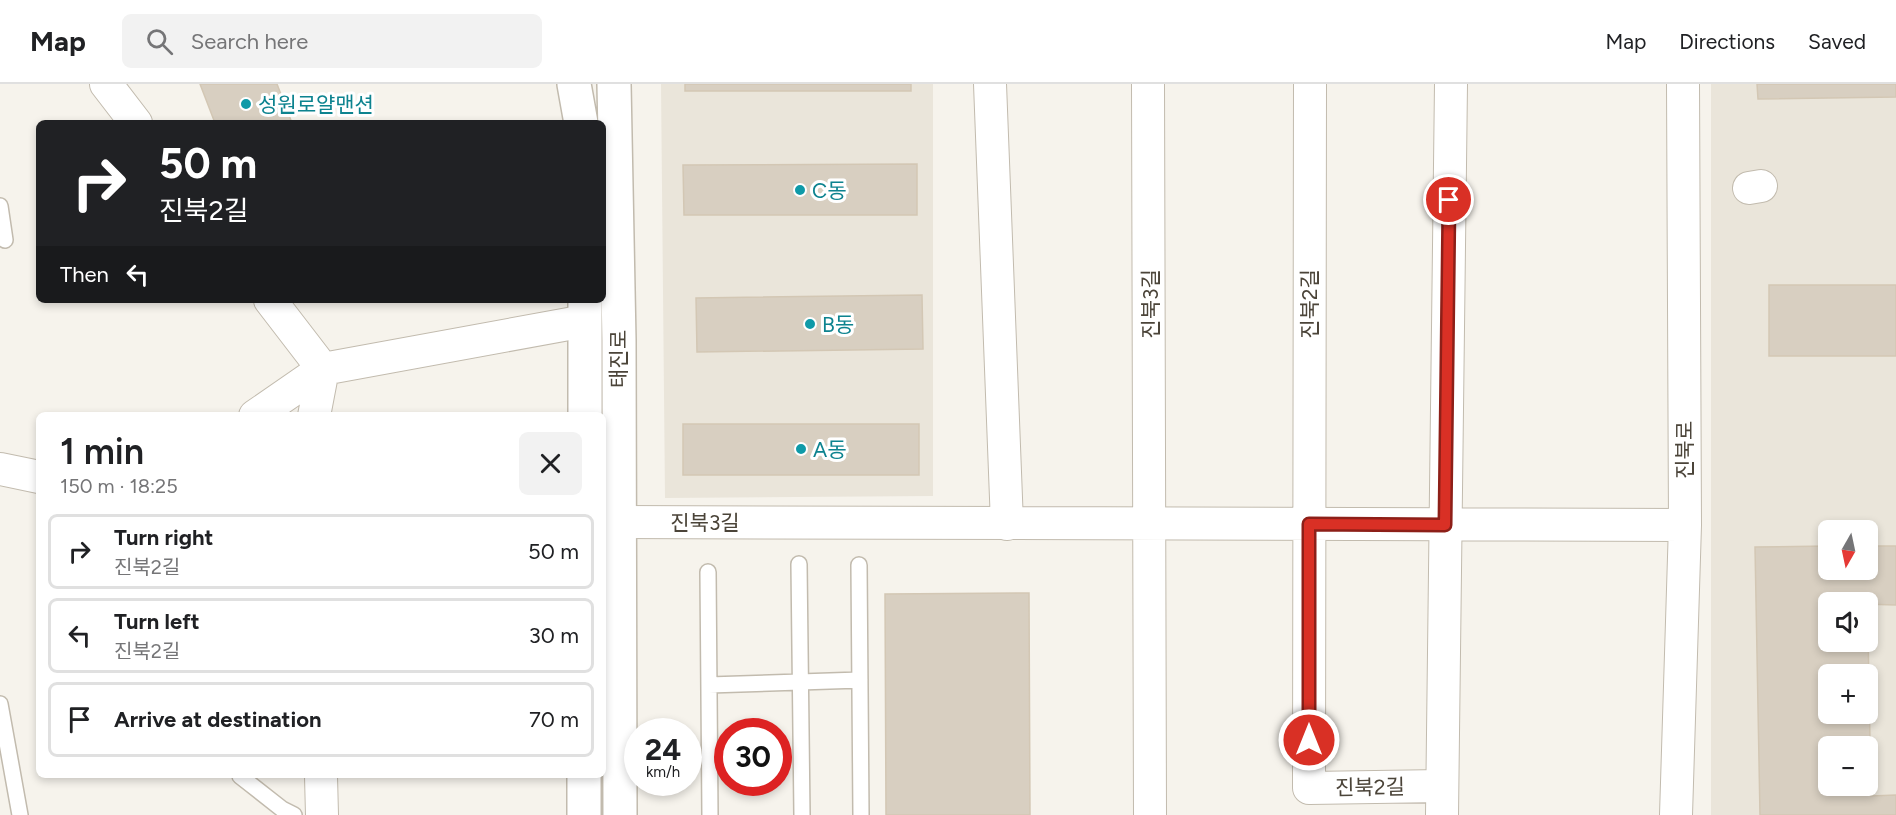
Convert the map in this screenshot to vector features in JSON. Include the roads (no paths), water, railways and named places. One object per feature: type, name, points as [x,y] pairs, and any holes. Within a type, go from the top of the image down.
[{"type":"street","points":[[106,84],[134,120]]},
{"type":"street","points":[[574,84],[580,120]]},
{"type":"street","name":"태진로","points":[[614,84],[619,340],[620,815]]},
{"type":"street","points":[[990,84],[1007,524]]},
{"type":"street","name":"진북3길","points":[[1148,84],[1150,815]]},
{"type":"street","name":"진북2길","points":[[1310,84],[1309,788],[1442,801],[1451,84]]},
{"type":"street","name":"진북로","points":[[1676,815],[1685,525],[1683,84]]},
{"type":"street","points":[[272,303],[323,369],[315,412]]},
{"type":"street","points":[[261,412],[323,369],[585,311]]},
{"type":"street","name":"태진로","points":[[585,311],[585,412]]},
{"type":"street","points":[[0,469],[36,476]]},
{"type":"street","name":"진북3길","points":[[618,522],[1151,524]]},
{"type":"street","points":[[1151,524],[1685,525]]},
{"type":"street","points":[[321,778],[322,815]]},
{"type":"street","points":[[584,778],[584,815]]},
{"type":"lane","points":[[0,206],[5,240]]},
{"type":"lane","points":[[799,564],[802,815]]},
{"type":"lane","points":[[859,565],[861,815]]},
{"type":"lane","points":[[708,572],[710,815]]},
{"type":"lane","points":[[709,685],[860,680]]},
{"type":"lane","points":[[0,704],[20,815]]},
{"type":"lane","points":[[243,778],[282,809],[294,815]]},
{"type":"place","name":"성원로얄맨션","points":[[246,104]]},
{"type":"place","name":"C동","points":[[800,190]]},
{"type":"place","name":"B동","points":[[810,324]]},
{"type":"place","name":"A동","points":[[801,449]]}]
